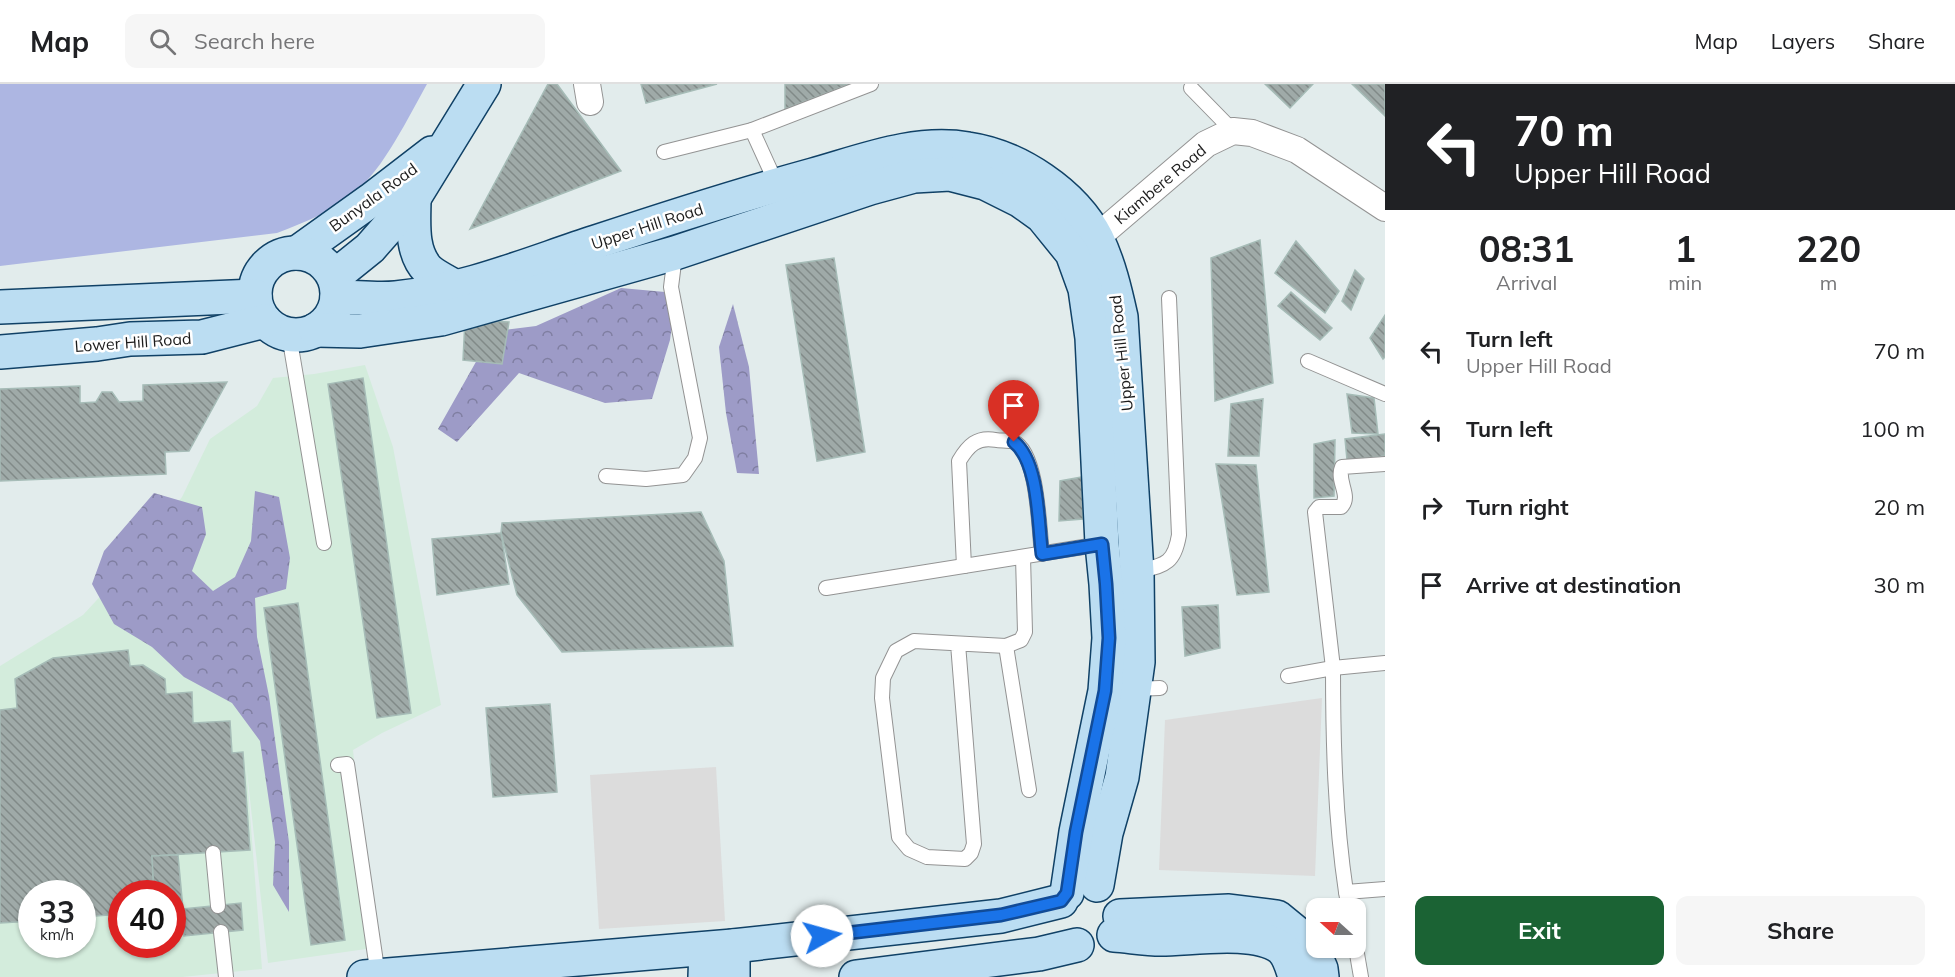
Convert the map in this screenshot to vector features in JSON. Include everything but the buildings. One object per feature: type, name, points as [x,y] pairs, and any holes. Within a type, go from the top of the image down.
[{"type":"street","name":"Bunyala Road","points":[[336,287],[414,198],[484,84]]},
{"type":"street","points":[[1233,131],[1252,133],[1297,150],[1385,208]]},
{"type":"street","name":"Kiambere Road","points":[[1096,238],[1206,144],[1233,131]]},
{"type":"street","name":"Bunyala Road","points":[[297,253],[448,141]]},
{"type":"street","name":"Upper Hill Road","points":[[336,287],[395,298],[456,287],[777,185],[900,151],[932,146],[968,149],[999,156],[1031,171],[1081,214],[1096,238],[1112,275],[1121,317],[1137,572],[1138,662],[1147,688],[1107,833],[1075,893]]},
{"type":"street","name":"Upper Hill Road","points":[[281,321],[360,331],[441,319],[675,253],[870,188],[914,176],[950,174],[985,183],[1021,201],[1042,216],[1072,253],[1085,289],[1092,338],[1109,638],[1105,691],[1076,832],[1075,893]]},
{"type":"street","points":[[414,198],[416,250],[427,269],[456,287]]},
{"type":"street","points":[[0,307],[281,321],[330,316],[336,287],[320,260],[297,253],[284,255],[267,266],[257,283],[281,321]]},
{"type":"street","name":"Lower Hill Road","points":[[0,351],[17,352],[130,339],[202,337],[281,321]]},
{"type":"street","points":[[371,976],[599,958],[719,962],[1001,915],[1075,893],[1106,890],[1119,905],[1117,925],[1106,942],[1097,946],[1077,945],[1068,940],[1062,932],[1058,922],[1075,893]]},
{"type":"street","points":[[1117,925],[1159,939],[1226,935],[1260,940],[1303,955],[1321,969],[1322,977]]},
{"type":"street","points":[[856,977],[901,974],[1039,954],[1077,945]]},
{"type":"lane","points":[[664,152],[752,130],[871,84]]},
{"type":"lane","points":[[1191,88],[1233,131]]},
{"type":"lane","points":[[752,130],[777,185]]},
{"type":"lane","points":[[606,476],[646,479],[683,475],[695,458],[700,438],[671,287],[675,253]]},
{"type":"lane","points":[[1137,572],[1165,564],[1176,552],[1179,535],[1169,298]]},
{"type":"lane","points":[[281,321],[324,543]]},
{"type":"lane","points":[[1308,362],[1385,394]]},
{"type":"lane","points":[[964,566],[959,461],[967,448],[985,437],[1014,442],[1022,448],[1032,474],[1042,554]]},
{"type":"lane","points":[[1347,898],[1341,859],[1333,736],[1333,668],[1315,512],[1318,507],[1341,507],[1344,504],[1346,499],[1340,472],[1342,468],[1385,464]]},
{"type":"lane","points":[[826,588],[1102,544]]},
{"type":"lane","points":[[958,644],[974,844],[965,860],[927,857],[909,849],[899,837],[882,698],[883,678],[896,651],[914,641],[1006,646],[1021,640],[1025,632],[1023,556]]},
{"type":"lane","points":[[1006,646],[1029,790]]},
{"type":"lane","points":[[1288,676],[1333,668],[1385,663]]},
{"type":"lane","points":[[338,765],[347,765],[371,976]]},
{"type":"lane","points":[[213,853],[218,906]]},
{"type":"lane","points":[[1346,892],[1385,889]]},
{"type":"lane","points":[[221,932],[226,977]]},
{"type":"lane","points":[[1358,958],[1361,977]]},
{"type":"shaded area","points":[[0,84],[427,84],[395,142],[376,170],[355,192],[328,211],[308,220],[277,233],[0,266]]},
{"type":"shaded area","points":[[365,365],[393,447],[441,705],[382,733],[353,750],[373,948],[268,963],[246,763],[262,969],[182,977],[0,977],[0,666],[83,615],[131,563],[182,497],[210,439],[257,406],[273,378]]},
{"type":"shaded area","points":[[1322,698],[1315,876],[1159,870],[1165,720]]},
{"type":"shaded area","points":[[716,767],[725,921],[599,929],[590,775]]},
{"type":"green space","points":[[621,288],[676,293],[670,340],[652,399],[605,403],[519,373],[457,442],[438,429],[477,360],[466,335],[536,326]]},
{"type":"green space","points":[[733,304],[749,367],[759,474],[737,473],[726,413],[719,347]]},
{"type":"green space","points":[[255,491],[279,497],[290,558],[286,589],[255,598],[257,637],[269,696],[289,842],[289,912],[273,885],[275,842],[260,741],[232,703],[184,677],[152,647],[114,624],[92,584],[104,551],[154,493],[202,507],[206,534],[192,571],[213,591],[235,577],[251,541]]},
{"type":"route","points":[[822,936],[1001,915],[1061,901],[1067,893],[1076,832],[1105,691],[1109,638],[1102,544],[1042,554],[1032,474],[1022,448],[1014,442]]}]
